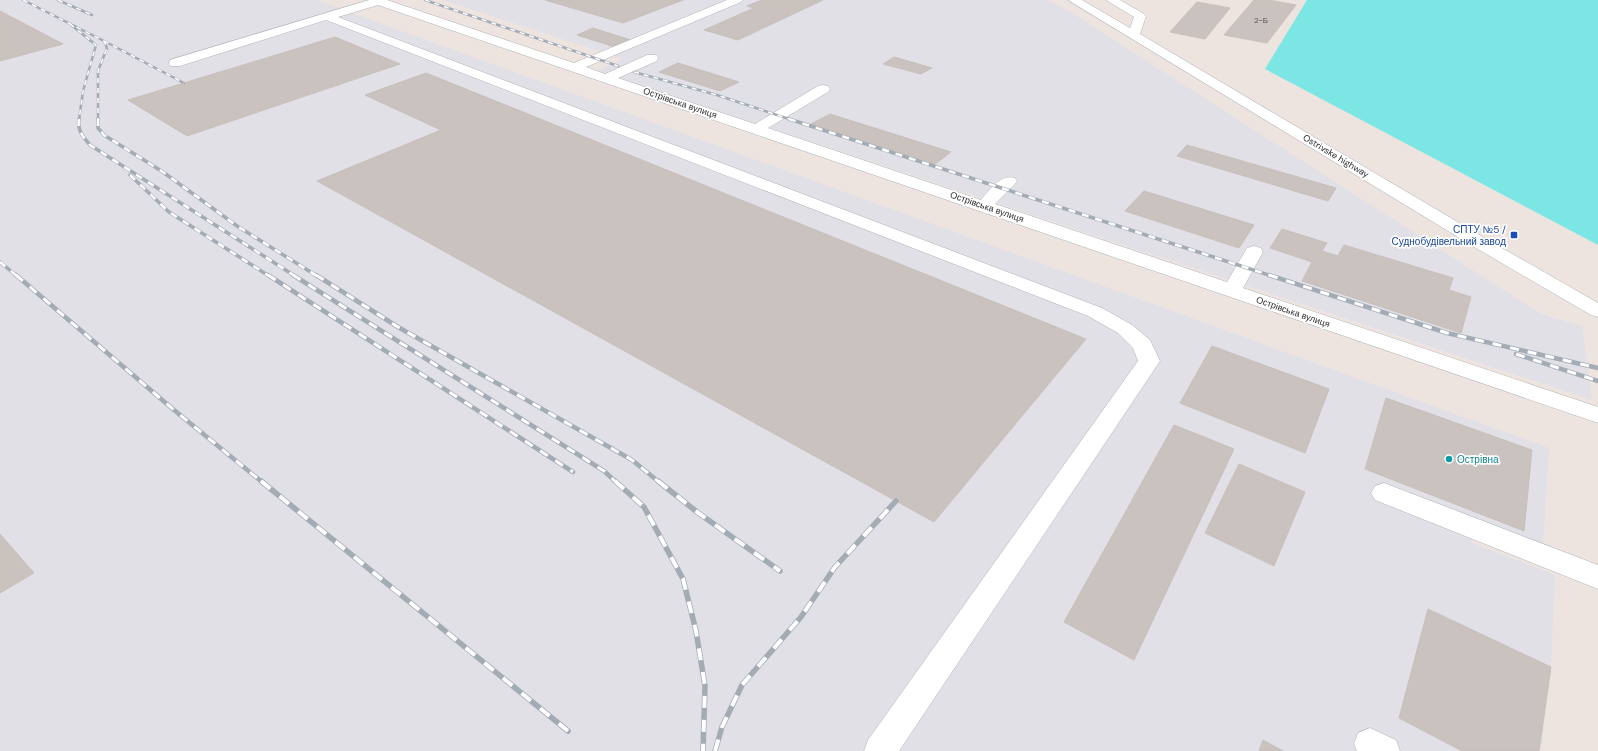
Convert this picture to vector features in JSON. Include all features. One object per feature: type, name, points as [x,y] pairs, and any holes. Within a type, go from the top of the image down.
[{"type":"street","points":[[175,63],[328,17],[378,0]]},
{"type":"street","name":"Острівська вулиця","points":[[378,0],[1598,415]]},
{"type":"street","points":[[575,67],[737,0]]},
{"type":"street","name":"Ostrivske highway","points":[[1074,0],[1134,34],[1482,244],[1598,311]]},
{"type":"street","points":[[1112,0],[1140,16],[1134,34]]},
{"type":"street","points":[[328,17],[1095,312],[1125,329],[1143,345],[1149,361],[880,751]]},
{"type":"street","points":[[606,78],[652,58]]},
{"type":"street","points":[[757,129],[823,89]]},
{"type":"street","points":[[984,206],[1009,181]]},
{"type":"street","points":[[1232,290],[1254,252]]},
{"type":"street","points":[[1384,493],[1598,577]]},
{"type":"shaded area","points":[[0,0],[316,0],[1549,448],[1543,547],[1470,517],[1472,543],[1555,575],[1551,667],[1541,751],[0,751]]},
{"type":"shaded area","points":[[444,0],[1047,0],[1064,8],[1541,314],[1582,326],[1592,400],[598,71],[623,59]]},
{"type":"water","points":[[1307,0],[1598,0],[1598,245],[1265,69]]},
{"type":"building","points":[[545,0],[683,0],[623,23]]},
{"type":"building","points":[[762,0],[823,0],[738,40],[704,30],[754,8],[747,6]]},
{"type":"building","points":[[1254,0],[1269,0],[1296,5],[1267,43],[1224,35]]},
{"type":"building","points":[[1197,2],[1230,8],[1205,39],[1170,32]]},
{"type":"building","points":[[0,11],[63,44],[0,61]]},
{"type":"building","points":[[593,28],[634,41],[618,48],[577,35]]},
{"type":"building","points":[[335,37],[400,64],[187,136],[128,100]]},
{"type":"building","points":[[894,57],[932,68],[921,74],[883,64]]},
{"type":"building","points":[[678,63],[739,82],[720,91],[659,72]]},
{"type":"building","points":[[426,73],[1086,339],[934,522],[317,181],[441,130],[365,95]]},
{"type":"building","points":[[830,114],[951,152],[934,165],[811,124]]},
{"type":"building","points":[[1187,145],[1336,188],[1328,201],[1177,156]]},
{"type":"building","points":[[1144,191],[1254,225],[1239,248],[1125,211]]},
{"type":"building","points":[[1282,229],[1327,243],[1322,251],[1338,256],[1344,245],[1453,278],[1449,290],[1471,297],[1461,333],[1302,281],[1312,262],[1270,248]]},
{"type":"building","points":[[1212,346],[1329,389],[1305,453],[1180,403]]},
{"type":"building","name":"Острівна","points":[[1386,398],[1532,450],[1524,531],[1365,469]]},
{"type":"building","points":[[1174,425],[1234,449],[1134,660],[1064,622]]},
{"type":"building","points":[[1239,464],[1305,492],[1274,566],[1205,533]]},
{"type":"building","points":[[0,534],[34,573],[0,593]]},
{"type":"building","points":[[1428,609],[1551,667],[1539,751],[1462,751],[1399,718]]},
{"type":"building","points":[[1263,740],[1283,751],[1259,751]]},
{"type":"railway","points":[[23,0],[104,41]]},
{"type":"railway","points":[[58,0],[92,15]]},
{"type":"railway","points":[[425,0],[618,66]]},
{"type":"railway","points":[[70,24],[96,45],[83,91],[79,120]]},
{"type":"railway","points":[[104,41],[184,83]]},
{"type":"railway","points":[[104,41],[107,48],[98,71],[98,128],[104,135],[163,172],[237,226],[317,276]]},
{"type":"railway","points":[[634,72],[717,95],[789,119]]},
{"type":"railway","points":[[789,119],[1272,276]]},
{"type":"railway","points":[[79,120],[80,130],[90,145],[295,276]]},
{"type":"railway","points":[[130,175],[169,212],[269,276]]},
{"type":"railway","points":[[0,262],[17,276]]},
{"type":"railway","points":[[16,275],[174,410],[262,482]]},
{"type":"railway","points":[[268,275],[573,472]]},
{"type":"railway","points":[[293,275],[604,471],[616,482]]},
{"type":"railway","points":[[316,275],[398,327],[632,460],[659,482]]},
{"type":"railway","points":[[1269,275],[1447,333],[1598,368]]},
{"type":"railway","points":[[1516,354],[1598,381]]},
{"type":"railway","points":[[261,481],[568,731]]},
{"type":"railway","points":[[615,481],[644,507],[683,579],[696,631],[705,686],[703,751]]},
{"type":"railway","points":[[658,481],[697,512],[780,571]]},
{"type":"railway","points":[[715,751],[722,727],[742,685],[801,617],[835,567],[896,501]]},
{"type":"place","name":"СПТУ №5 / Суднобудівельний завод","points":[[1514,235]]},
{"type":"place","name":"Острівна","points":[[1449,459]]}]
